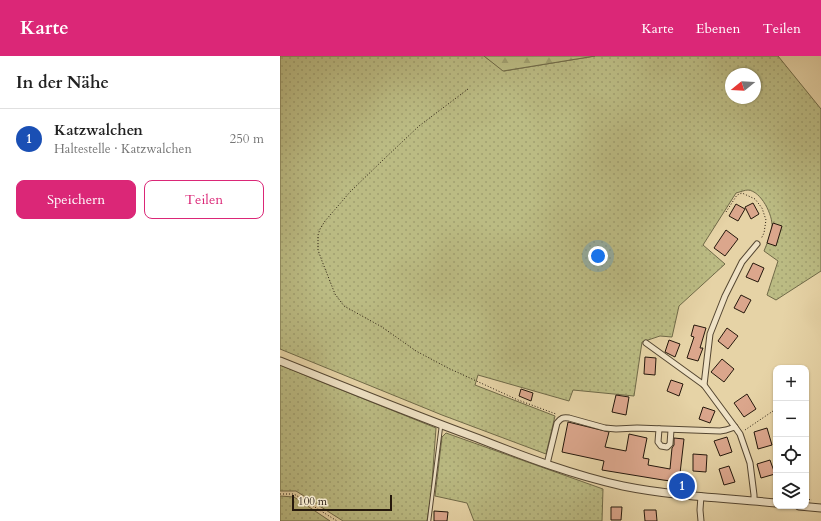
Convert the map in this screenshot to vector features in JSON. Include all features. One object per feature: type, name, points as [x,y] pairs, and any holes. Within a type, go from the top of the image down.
[{"type":"street","points":[[704,385],[710,334],[725,296],[742,262],[757,244]]},
{"type":"street","points":[[646,342],[704,385],[740,434],[750,462],[754,501]]},
{"type":"street","points":[[280,361],[441,425],[547,464],[585,476],[624,486],[648,490],[773,504]]},
{"type":"street","points":[[547,464],[557,423],[564,417],[605,428],[616,429],[660,428],[671,430],[720,431],[735,427]]},
{"type":"street","points":[[660,428],[658,442],[661,446],[667,447],[670,444],[671,430]]},
{"type":"street","points":[[701,496],[701,521]]},
{"type":"street","points":[[809,507],[821,508]]},
{"type":"lane","points":[[429,521],[441,425]]},
{"type":"path","points":[[468,89],[419,126],[350,192],[320,228],[318,235],[318,250],[335,294],[344,306],[382,327],[416,351],[448,368],[518,400],[552,412],[560,419]]},
{"type":"path","points":[[726,212],[737,195],[742,193],[755,199],[762,208],[766,220],[764,233],[757,244]]},
{"type":"path","points":[[740,434],[773,411]]},
{"type":"path","points":[[280,494],[294,494],[337,521]]},
{"type":"green space","points":[[280,56],[484,56],[504,71],[595,56],[778,56],[821,109],[821,271],[776,300],[767,295],[778,261],[764,251],[770,236],[772,222],[762,199],[753,191],[747,190],[736,193],[703,245],[725,264],[679,306],[672,337],[660,336],[642,342],[634,396],[573,390],[569,401],[478,375],[475,385],[555,416],[546,454],[442,415],[280,349]]},
{"type":"green space","points":[[484,56],[595,56],[503,71]]},
{"type":"green space","points":[[280,365],[436,428],[431,496],[427,521],[343,521],[296,491],[280,491]]},
{"type":"green space","points":[[446,433],[603,489],[602,521],[474,521],[467,503],[435,496],[442,437]]},
{"type":"green space","points":[[280,496],[294,497],[330,521],[280,521]]},
{"type":"building","points":[[753,203],[759,214],[751,219],[745,207]]},
{"type":"building","points":[[736,204],[745,209],[738,221],[729,216]]},
{"type":"building","points":[[773,223],[782,226],[776,246],[767,243]]},
{"type":"building","points":[[726,230],[738,239],[725,256],[714,248]]},
{"type":"building","points":[[753,263],[764,268],[758,282],[746,277]]},
{"type":"building","points":[[741,295],[751,300],[744,313],[734,308]]},
{"type":"building","points":[[694,325],[706,328],[700,348],[703,348],[698,361],[687,358],[694,337],[691,336]]},
{"type":"building","points":[[727,328],[738,336],[728,349],[718,341]]},
{"type":"building","points":[[669,340],[680,344],[675,357],[665,352]]},
{"type":"building","points":[[645,357],[656,358],[655,375],[644,374]]},
{"type":"building","points":[[722,359],[734,369],[724,382],[711,372]]},
{"type":"building","points":[[671,380],[683,384],[679,396],[667,391]]},
{"type":"building","points":[[521,389],[533,393],[531,401],[519,396]]},
{"type":"building","points":[[747,394],[756,409],[744,417],[734,403]]},
{"type":"building","points":[[616,395],[629,397],[626,415],[612,412]]},
{"type":"building","points":[[703,407],[715,411],[710,423],[699,419]]},
{"type":"building","points":[[568,422],[609,432],[605,447],[626,451],[629,434],[647,438],[643,458],[649,459],[648,465],[670,469],[674,438],[684,439],[679,482],[602,470],[604,461],[562,452]]},
{"type":"building","points":[[767,428],[772,445],[758,449],[754,432]]},
{"type":"building","points":[[727,437],[732,452],[720,456],[714,441]]},
{"type":"building","points":[[693,454],[707,455],[706,472],[693,471]]},
{"type":"building","points":[[770,460],[773,468],[773,475],[761,478],[757,464]]},
{"type":"building","points":[[729,466],[735,482],[724,485],[719,469]]},
{"type":"building","points":[[611,507],[622,507],[621,520],[611,520]]},
{"type":"building","points":[[644,510],[656,510],[657,521],[645,521]]},
{"type":"building","points":[[434,511],[448,512],[447,521],[434,521]]},
{"type":"place","name":"Katzwalchen","points":[[682,486]]}]
